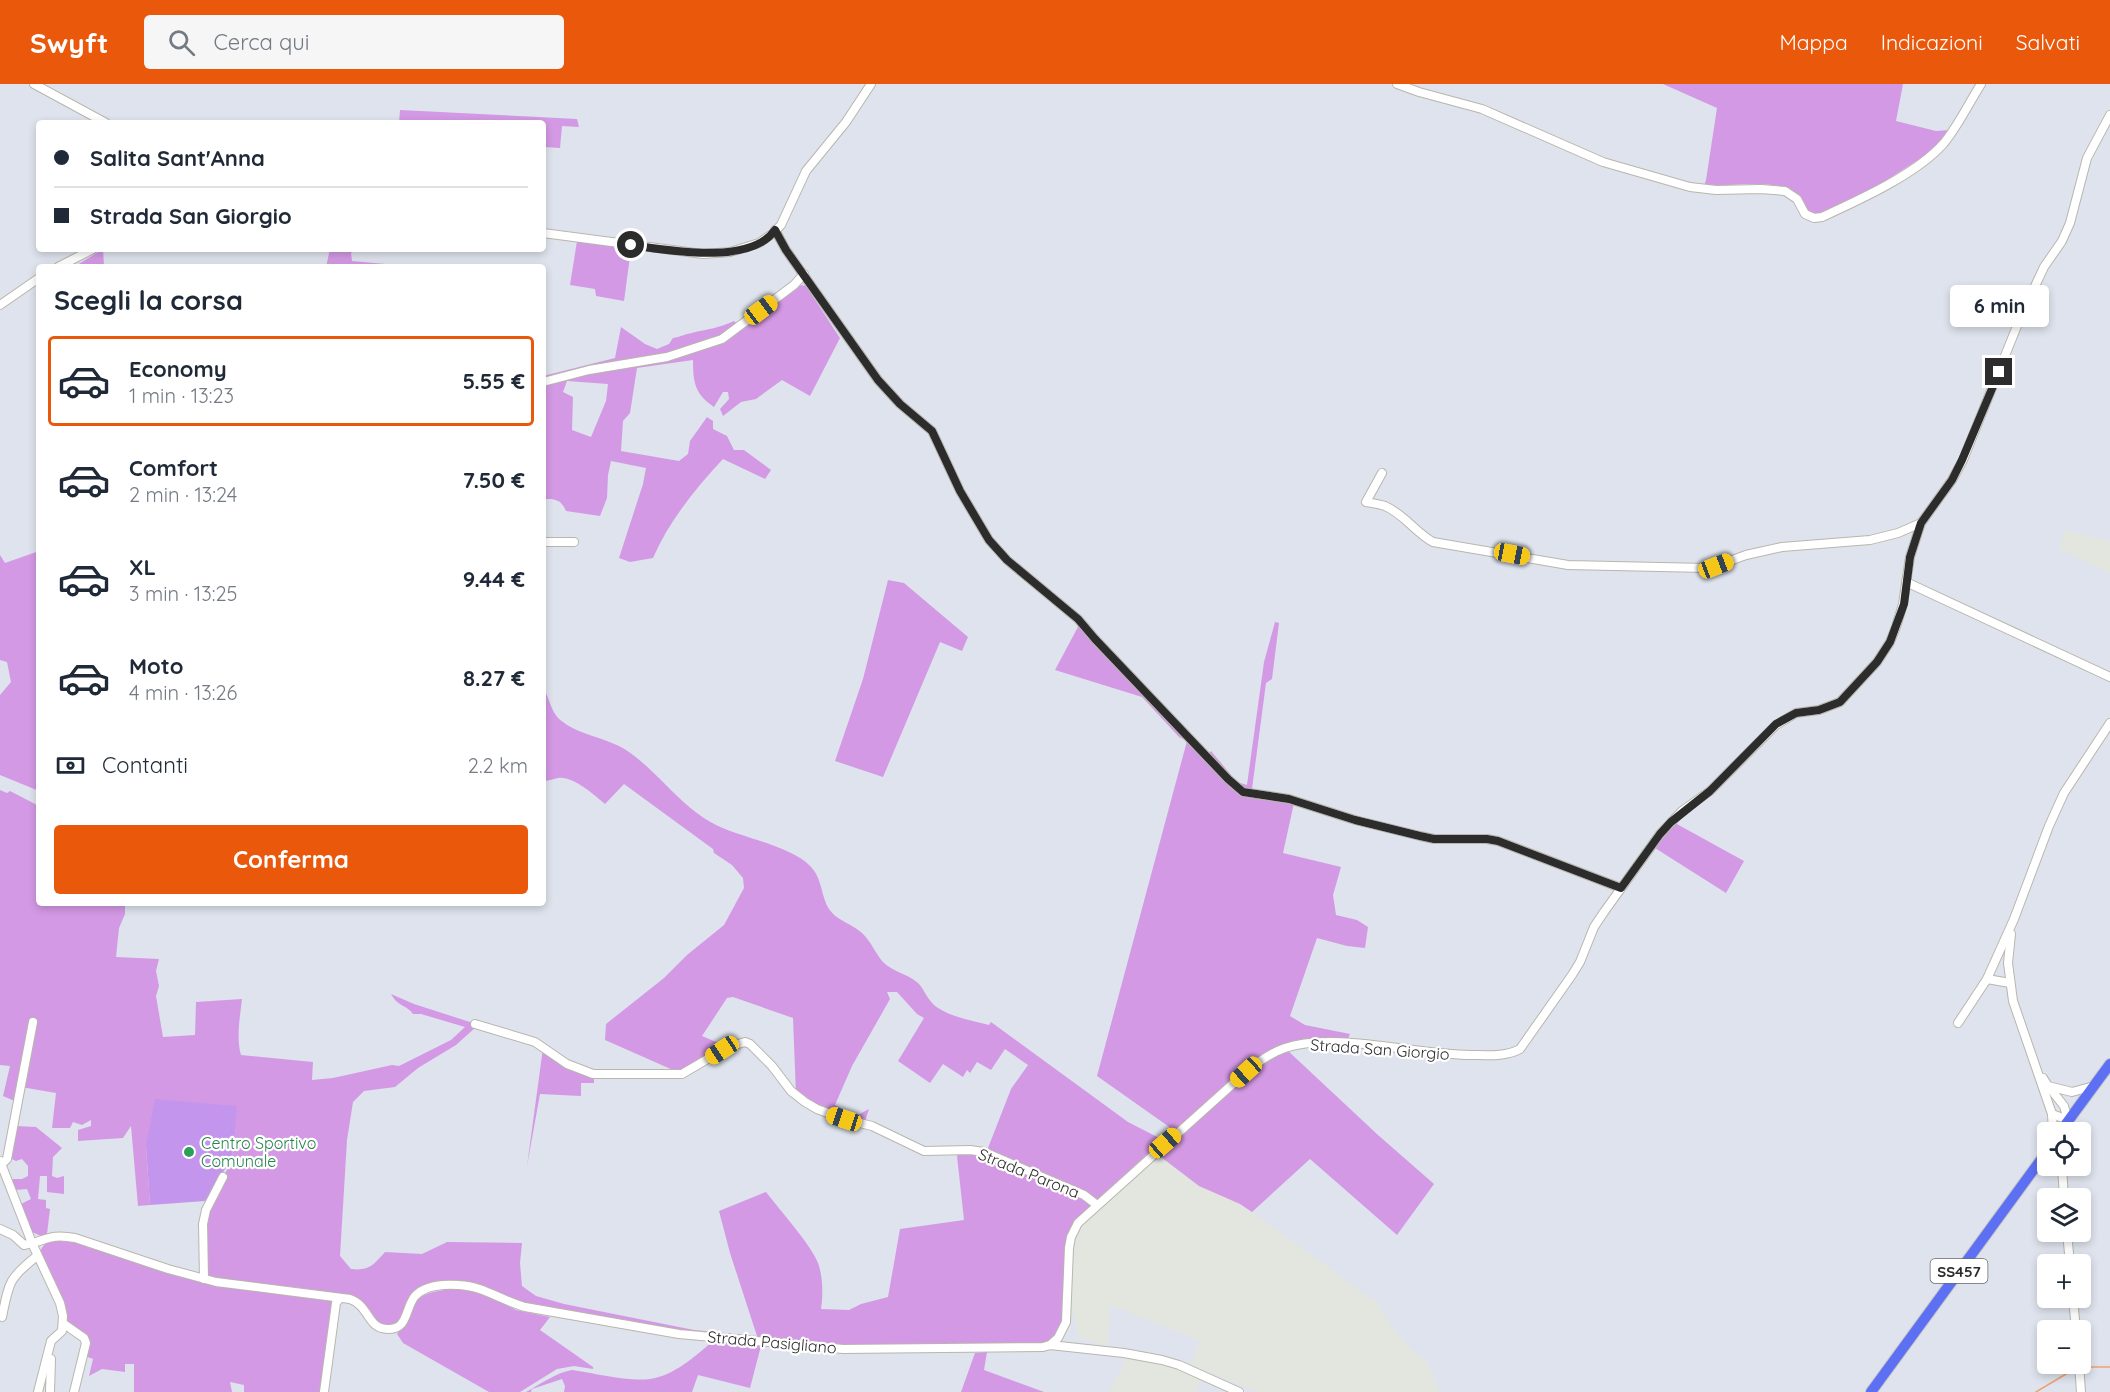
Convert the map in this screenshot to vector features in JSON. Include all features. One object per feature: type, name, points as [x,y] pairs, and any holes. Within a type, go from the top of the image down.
[{"type":"main road","points":[[2068,1120],[2110,1064]]},
{"type":"main road","name":"SS457","points":[[1871,1392],[2037,1165]]},
{"type":"street","points":[[34,84],[100,120]]},
{"type":"street","points":[[546,233],[687,253],[717,254],[759,243],[775,230],[787,214],[806,171],[846,122],[871,84]]},
{"type":"street","points":[[1397,84],[1482,109],[1603,162],[1690,187],[1785,191],[1797,199],[1805,214],[1814,218],[1822,217],[1866,196],[1932,155],[1945,141],[1981,84]]},
{"type":"street","name":"Strada San Giorgio","points":[[1050,1345],[1066,1331],[1071,1237],[1078,1223],[1246,1072],[1266,1056],[1285,1048],[1313,1042],[1449,1055],[1509,1053],[1520,1049],[1580,962],[1594,927],[1671,822],[1710,791],[1776,724],[1796,713],[1829,708],[1840,702],[1877,662],[1890,642],[1904,604],[1907,576],[1921,523],[1952,480],[1962,460],[2021,316],[2044,267],[2070,224],[2087,158],[2110,115]]},
{"type":"street","points":[[775,230],[786,250],[878,380],[900,404],[932,431],[960,491],[989,540],[1007,560],[1078,619],[1228,779],[1243,792],[1289,799],[1355,820],[1434,839],[1498,841],[1621,888]]},
{"type":"street","points":[[64,264],[87,252]]},
{"type":"street","points":[[546,381],[589,370],[667,357],[722,339],[794,285],[804,274]]},
{"type":"street","points":[[0,305],[36,280]]},
{"type":"street","points":[[1382,473],[1362,502],[1385,506],[1433,542],[1568,565],[1706,568],[1746,555],[1782,547],[1870,540],[1898,533],[1921,523]]},
{"type":"street","points":[[546,542],[574,542]]},
{"type":"street","points":[[1907,576],[2110,677]]},
{"type":"street","points":[[1958,1023],[1987,979],[2014,919],[2064,793],[2110,723]]},
{"type":"street","points":[[2014,919],[2009,944],[2013,1001],[2038,1069],[2052,1122]]},
{"type":"street","points":[[1987,979],[2010,983]]},
{"type":"street","points":[[33,1022],[7,1159],[1,1162],[37,1256],[60,1303],[63,1327],[51,1355],[50,1392]]},
{"type":"street","name":"Strada Parona","points":[[475,1024],[535,1042],[567,1064],[593,1074],[682,1074],[728,1047],[745,1042],[750,1044],[796,1095],[817,1109],[872,1126],[924,1151],[984,1152],[1084,1195],[1097,1204]]},
{"type":"street","points":[[2038,1069],[2064,1106],[2068,1120]]},
{"type":"street","points":[[2048,1086],[2072,1092],[2094,1086]]},
{"type":"street","points":[[2052,1114],[2068,1120]]},
{"type":"street","points":[[204,1279],[203,1224],[206,1210],[223,1177]]},
{"type":"street","points":[[0,1229],[13,1235],[24,1245],[49,1236],[60,1235],[204,1279],[332,1296],[339,1299],[336,1303],[324,1392]]},
{"type":"street","points":[[0,1316],[2,1317],[10,1281],[18,1271],[37,1256]]},
{"type":"street","name":"Strada Pasigliano","points":[[339,1299],[345,1298],[357,1302],[363,1306],[374,1325],[388,1330],[395,1329],[405,1320],[414,1298],[420,1292],[437,1286],[457,1285],[477,1287],[525,1307],[706,1337],[876,1350],[1043,1347],[1072,1344],[1162,1360],[1182,1366],[1239,1392]]},
{"type":"street","points":[[38,1392],[51,1341],[63,1327]]},
{"type":"street","points":[[63,1327],[84,1338],[86,1343],[74,1392]]},
{"type":"street","points":[[2080,1374],[2081,1392]]},
{"type":"shaded area","points":[[1663,84],[1903,84],[1896,121],[1936,131],[1950,130],[1929,153],[1871,190],[1821,214],[1809,214],[1798,195],[1784,187],[1762,184],[1704,186],[1717,108]]},
{"type":"shaded area","points":[[400,110],[577,119],[579,127],[562,126],[560,148],[546,147],[546,120],[399,120]]},
{"type":"shaded area","points":[[577,241],[631,249],[624,301],[596,296],[595,289],[570,285]]},
{"type":"shaded area","points":[[98,252],[103,252],[104,264],[79,264]]},
{"type":"shaded area","points":[[329,252],[352,252],[352,261],[385,264],[327,264]]},
{"type":"shaded area","points":[[801,285],[806,286],[840,338],[810,396],[782,380],[756,399],[741,402],[723,416],[720,409],[729,399],[728,392],[723,392],[714,407],[708,402],[696,387],[693,360],[637,368],[630,413],[623,421],[621,451],[679,461],[688,454],[690,441],[707,417],[713,421],[713,429],[727,436],[734,450],[744,450],[771,470],[765,479],[723,459],[684,506],[659,544],[653,558],[630,562],[619,558],[646,468],[611,461],[607,498],[600,516],[566,511],[557,500],[546,499],[546,375],[615,358],[621,327],[645,344],[657,349],[669,344],[673,338],[734,321],[743,329]],"holes":[[[567,381],[608,384],[606,401],[591,437],[572,430],[573,397],[563,392]]]},
{"type":"shaded area","points":[[2065,530],[2110,541],[2110,573],[2059,549]]},
{"type":"shaded area","points":[[36,552],[36,790],[0,775],[0,695],[11,682],[7,662],[0,660],[0,555],[5,563]]},
{"type":"shaded area","points":[[888,580],[904,583],[968,637],[962,651],[940,642],[883,777],[835,761],[863,679]]},
{"type":"shaded area","points":[[1275,622],[1279,623],[1272,679],[1266,683],[1252,789],[1298,797],[1294,803],[1283,853],[1341,867],[1333,895],[1336,915],[1357,920],[1368,927],[1365,948],[1317,938],[1290,1016],[1305,1025],[1350,1034],[1347,1041],[1284,1046],[1175,1131],[1097,1076],[1187,741],[1179,737],[1142,697],[1055,670],[1079,625],[1206,757],[1211,751],[1237,782],[1247,785],[1264,662]]},
{"type":"shaded area","points":[[546,693],[553,710],[563,722],[578,731],[613,743],[629,752],[692,810],[704,818],[727,830],[792,853],[803,860],[815,871],[826,904],[832,913],[862,933],[887,965],[918,983],[935,1005],[963,1018],[989,1025],[991,1022],[1128,1122],[1163,1140],[1090,1206],[1074,1224],[1063,1324],[1057,1336],[1047,1344],[877,1347],[759,1339],[679,1331],[526,1305],[461,1283],[420,1290],[402,1318],[393,1326],[383,1326],[370,1315],[362,1302],[354,1298],[319,1293],[314,1290],[285,1286],[273,1287],[206,1276],[203,1224],[232,1158],[236,1106],[146,1146],[150,1205],[138,1206],[131,1126],[123,1138],[78,1141],[78,1130],[91,1126],[91,1120],[82,1125],[73,1122],[70,1128],[52,1128],[56,1093],[21,1087],[17,1102],[3,1096],[10,1066],[0,1065],[0,790],[7,793],[10,791],[36,804],[36,906],[125,906],[125,914],[119,928],[116,957],[159,959],[156,971],[159,986],[156,996],[163,1037],[195,1035],[196,1002],[242,999],[239,1020],[241,1055],[313,1062],[312,1080],[333,1078],[392,1065],[399,1066],[451,1040],[465,1027],[421,1014],[413,1014],[397,1002],[391,994],[473,1023],[476,1027],[456,1045],[418,1068],[395,1087],[364,1091],[353,1102],[347,1140],[340,1256],[351,1269],[371,1266],[385,1252],[422,1254],[447,1242],[522,1243],[520,1263],[522,1286],[536,1296],[564,1304],[694,1330],[757,1336],[719,1211],[766,1192],[804,1239],[816,1259],[822,1282],[821,1309],[849,1310],[861,1304],[888,1297],[900,1229],[964,1220],[957,1156],[959,1153],[988,1156],[988,1148],[1011,1089],[1028,1065],[1005,1049],[991,1070],[977,1062],[970,1073],[967,1070],[963,1077],[943,1064],[930,1083],[898,1061],[924,1018],[917,1014],[897,992],[887,992],[890,999],[852,1066],[835,1105],[856,1116],[869,1109],[864,1124],[856,1123],[796,1095],[793,1018],[733,997],[727,998],[702,1036],[728,1047],[682,1074],[605,1040],[606,1024],[664,978],[687,955],[724,925],[744,888],[743,878],[732,865],[714,853],[713,849],[624,784],[605,804],[571,780],[558,778],[547,781]]},
{"type":"shaded area","points":[[1675,823],[1744,861],[1726,893],[1655,848]]},
{"type":"shaded area","points":[[543,1048],[594,1077],[594,1083],[581,1083],[581,1096],[540,1094],[527,1166]]},
{"type":"shaded area","points":[[1286,1049],[1434,1184],[1397,1235],[1310,1159],[1252,1212],[1240,1204],[1199,1186],[1157,1154],[1247,1073]]},
{"type":"shaded area","name":"Centro Sportivo Comunale","points":[[155,1099],[237,1106],[232,1158],[205,1201],[150,1205],[146,1146]]},
{"type":"shaded area","points":[[16,1126],[36,1127],[62,1148],[53,1157],[52,1176],[57,1178],[64,1176],[64,1194],[47,1192],[47,1176],[40,1176],[38,1199],[46,1200],[46,1208],[50,1209],[47,1234],[43,1237],[30,1231],[21,1204],[31,1199],[27,1189],[15,1190],[12,1179],[22,1179],[28,1176],[28,1166],[22,1159],[16,1161],[10,1158]]},
{"type":"shaded area","points":[[1157,1154],[1199,1186],[1241,1204],[1377,1303],[1395,1331],[1412,1350],[1426,1361],[1440,1392],[1259,1392],[1190,1365],[1200,1341],[1111,1305],[1107,1346],[1079,1338],[1072,1304],[1072,1272],[1077,1239],[1082,1226]]},
{"type":"shaded area","points":[[64,1238],[211,1284],[333,1301],[322,1392],[244,1392],[244,1385],[230,1382],[232,1392],[134,1392],[134,1364],[125,1364],[125,1372],[102,1369],[89,1376],[93,1359],[85,1356],[87,1348],[65,1323],[39,1255],[48,1242]]},
{"type":"shaded area","points":[[451,1289],[474,1291],[516,1310],[550,1317],[540,1330],[593,1369],[574,1366],[557,1369],[520,1392],[489,1392],[403,1343],[397,1334],[419,1298]]},
{"type":"shaded area","points":[[713,1341],[761,1346],[750,1388],[698,1375],[692,1392],[564,1392],[565,1386],[562,1379],[526,1392],[554,1376],[572,1370],[642,1380],[659,1377],[684,1364]]},
{"type":"shaded area","points":[[987,1352],[984,1370],[1044,1392],[961,1392],[975,1353]]},
{"type":"shaded area","points":[[1128,1356],[1179,1368],[1202,1381],[1196,1392],[1109,1392]]},
{"type":"waterway","points":[[2091,1367],[2110,1367]]},
{"type":"waterway","points":[[2036,1392],[2066,1374]]},
{"type":"place","name":"Centro Sportivo Comunale","points":[[189,1152]]},
{"type":"route","points":[[631,245],[687,253],[717,254],[759,243],[775,230],[799,269],[878,380],[900,404],[932,431],[960,491],[989,540],[1007,560],[1040,585],[1078,619],[1228,779],[1243,792],[1289,799],[1355,820],[1434,839],[1498,841],[1621,888],[1671,822],[1710,791],[1776,724],[1796,713],[1829,708],[1840,702],[1877,662],[1890,642],[1904,604],[1910,557],[1921,523],[1952,480],[1999,372]]}]
